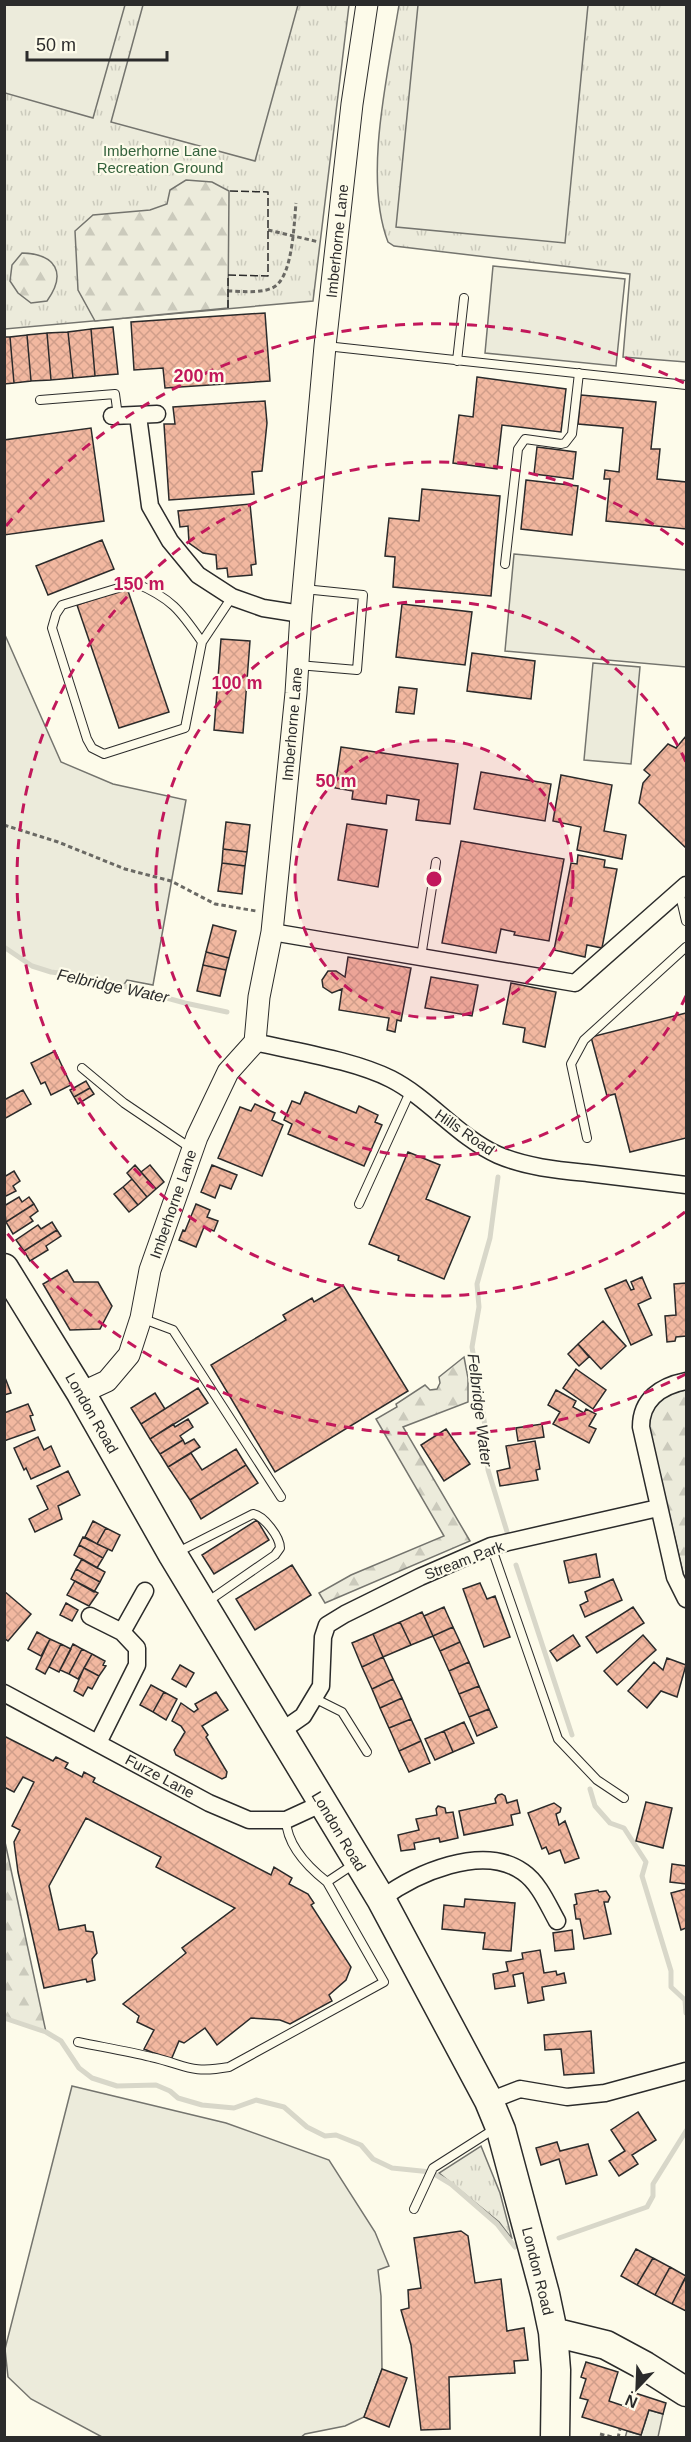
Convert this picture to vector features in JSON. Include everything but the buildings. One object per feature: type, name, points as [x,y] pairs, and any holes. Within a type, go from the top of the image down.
[{"type":"highway","name":"London Road","points":[[4,1269],[81,1393],[173,1555],[381,1899],[489,2102],[501,2130],[553,2332],[556,2370],[555,2438]]},
{"type":"highway","points":[[553,2332],[606,2345],[685,2386]]},
{"type":"street","name":"Imberhorne Lane","points":[[81,1393],[107,1381],[129,1355],[141,1318],[150,1270],[193,1150],[228,1072],[255,1042],[259,997],[272,923],[298,665],[325,346],[352,104],[367,4]]},
{"type":"street","points":[[115,416],[157,414]]},
{"type":"street","points":[[138,416],[150,506],[170,542],[198,575],[232,597],[263,608],[301,614]]},
{"type":"street","points":[[272,923],[421,957],[575,983],[683,888]]},
{"type":"street","name":"Hills Road","points":[[255,1042],[360,1068],[391,1079],[479,1144],[499,1155],[548,1169],[687,1185]]},
{"type":"street","points":[[687,1382],[671,1384],[658,1392],[641,1413],[641,1427],[675,1577],[687,1599]]},
{"type":"street","name":"Stream Park","points":[[314,1698],[321,1686],[323,1637],[327,1625],[345,1614],[420,1577],[491,1546],[658,1508]]},
{"type":"street","points":[[122,1632],[145,1591]]},
{"type":"street","points":[[90,1616],[122,1632],[137,1648],[137,1665],[98,1743]]},
{"type":"street","name":"Furze Lane","points":[[4,1694],[209,1803],[249,1820],[286,1820],[323,1803]]},
{"type":"street","points":[[280,1732],[303,1716],[314,1698]]},
{"type":"street","points":[[381,1899],[396,1888],[439,1866],[472,1860],[502,1863],[523,1872],[537,1887],[557,1921]]},
{"type":"street","points":[[489,2102],[520,2089],[567,2097],[605,2093],[687,2071]]},
{"type":"lane","points":[[457,361],[464,298]]},
{"type":"lane","points":[[325,346],[687,385]]},
{"type":"lane","points":[[505,564],[518,449],[525,439],[561,444],[569,439],[572,434],[579,374]]},
{"type":"lane","points":[[40,400],[116,394],[115,416]]},
{"type":"lane","points":[[202,642],[179,609],[157,592],[135,583],[62,605],[56,614],[52,628],[92,748],[104,754],[185,728],[202,642],[232,597]]},
{"type":"lane","points":[[298,665],[357,670],[363,595],[303,589]]},
{"type":"lane","points":[[421,957],[436,862]]},
{"type":"lane","points":[[683,888],[687,921]]},
{"type":"lane","points":[[587,1138],[571,1064],[575,1056],[584,1040],[687,947]]},
{"type":"lane","points":[[82,1068],[124,1103],[193,1150]]},
{"type":"lane","points":[[359,1204],[410,1092]]},
{"type":"lane","points":[[141,1318],[174,1330],[281,1497]]},
{"type":"lane","points":[[173,1555],[253,1514],[260,1515],[279,1541],[280,1548],[275,1556],[203,1605]]},
{"type":"lane","points":[[491,1546],[558,1739],[597,1780],[624,1798]]},
{"type":"lane","points":[[314,1698],[342,1712],[367,1752]]},
{"type":"lane","points":[[78,2042],[153,2057],[185,2068],[204,2071],[228,2067],[384,1982],[327,1882],[310,1868],[296,1849],[286,1830],[286,1820]]},
{"type":"lane","points":[[327,1882],[357,1862]]},
{"type":"lane","points":[[414,2209],[431,2172],[488,2133],[501,2130]]},
{"type":"path","points":[[228,291],[274,287],[286,275],[296,203]]},
{"type":"path","points":[[4,825],[58,842],[125,869],[171,881],[215,904],[272,923]]},
{"type":"path","points":[[600,2434],[617,2438],[620,2429]]},
{"type":"green space","points":[[4,5],[125,5],[93,118],[5,93]]},
{"type":"green space","name":"Imberhorne Lane Recreation Ground","points":[[5,5],[349,5],[313,301],[5,329]]},
{"type":"green space","points":[[143,5],[298,5],[255,161],[111,122]]},
{"type":"green space","points":[[399,5],[686,5],[686,362],[623,357],[630,274],[394,246],[388,242],[381,216],[378,156],[384,93]]},
{"type":"green space","points":[[418,5],[588,5],[565,243],[396,227]]},
{"type":"green space","points":[[186,180],[212,182],[229,191],[228,308],[95,321],[78,290],[75,231],[93,215],[150,210],[167,204],[170,190]]},
{"type":"green space","points":[[22,253],[43,257],[55,267],[56,282],[47,301],[31,303],[18,293],[10,281],[12,265]]},
{"type":"green space","points":[[493,266],[625,279],[616,366],[485,353]]},
{"type":"green space","points":[[514,554],[686,570],[686,667],[505,651]]},
{"type":"green space","points":[[5,635],[61,762],[113,784],[186,800],[153,985],[127,980],[123,986],[51,972],[32,966],[5,947]]},
{"type":"green space","points":[[593,663],[640,667],[631,764],[584,760]]},
{"type":"green space","points":[[464,1357],[468,1378],[468,1402],[403,1427],[470,1541],[325,1603],[319,1593],[351,1575],[444,1536],[376,1419],[397,1407],[396,1404],[425,1385],[430,1390],[437,1389],[440,1383],[439,1377]]},
{"type":"green space","points":[[686,1390],[686,1586],[647,1419],[662,1398]]},
{"type":"green space","points":[[5,1842],[46,2032],[5,2018]]},
{"type":"green space","points":[[72,2086],[226,2123],[329,2160],[375,2232],[389,2266],[378,2270],[381,2296],[382,2369],[364,2417],[345,2426],[305,2434],[300,2438],[102,2437],[31,2399],[8,2377],[5,2349]]},
{"type":"green space","points":[[481,2146],[500,2193],[512,2239],[499,2222],[439,2173]]},
{"type":"green space","points":[[649,2410],[663,2414],[658,2437],[625,2438],[627,2431],[641,2435]]},
{"type":"waterway","name":"Felbridge Water","points":[[4,947],[32,966],[51,972],[123,986],[227,1012]]},
{"type":"waterway","name":"Felbridge Water","points":[[498,1177],[490,1238],[477,1284],[479,1307],[472,1347],[485,1426],[488,1470],[508,1535]]},
{"type":"waterway","name":"Felbridge Water","points":[[516,1565],[572,1735]]},
{"type":"waterway","name":"Felbridge Water","points":[[590,1789],[595,1806],[610,1823],[624,1828],[646,1862],[642,1876],[671,1971],[671,1987],[685,2000],[686,2013]]},
{"type":"waterway","points":[[4,2018],[46,2032],[61,2041],[79,2068],[92,2078],[117,2086],[156,2085],[170,2091],[178,2098],[202,2105],[234,2108],[256,2100],[284,2107],[307,2127],[325,2136],[336,2135],[361,2145],[373,2159],[392,2168],[431,2172],[451,2184],[497,2224],[515,2247]]},
{"type":"waterway","points":[[559,2238],[647,2207],[653,2196],[653,2184],[686,2131]]},
{"type":"fence","points":[[228,308],[228,275],[268,276],[268,192],[229,191]]}]
